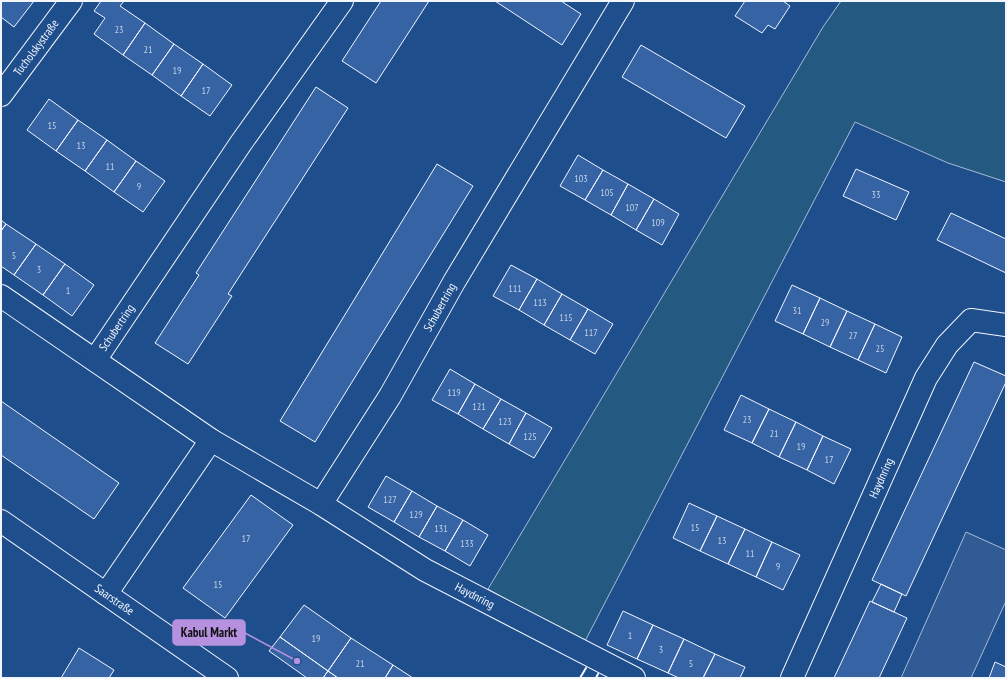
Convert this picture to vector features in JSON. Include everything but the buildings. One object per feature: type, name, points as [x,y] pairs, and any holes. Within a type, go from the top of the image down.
[{"type":"street","name":"Tucholskystraße","points":[[1,95],[71,1]]},
{"type":"street","name":"Schubertring","points":[[342,1],[241,143],[96,360],[211,440],[321,504],[390,396],[458,276],[623,1]]},
{"type":"street","points":[[1,296],[96,360]]},
{"type":"street","name":"Haydnring","points":[[792,678],[926,378],[947,345],[971,320],[1006,325]]},
{"type":"street","points":[[106,594],[211,440]]},
{"type":"street","name":"Haydnring","points":[[321,504],[425,570],[634,678]]},
{"type":"street","name":"Saarstraße","points":[[1,521],[227,678]]},
{"type":"shaded area","points":[[841,1],[1006,1],[1006,182],[948,163],[855,122],[584,643],[488,589],[823,27]]},
{"type":"shaded area","points":[[966,532],[1006,550],[1006,601],[971,678],[901,678]]},
{"type":"wall","points":[[580,678],[586,668]]},
{"type":"wall","points":[[596,678],[598,674]]},
{"type":"place","name":"Kabul Markt","points":[[297,661]]}]
